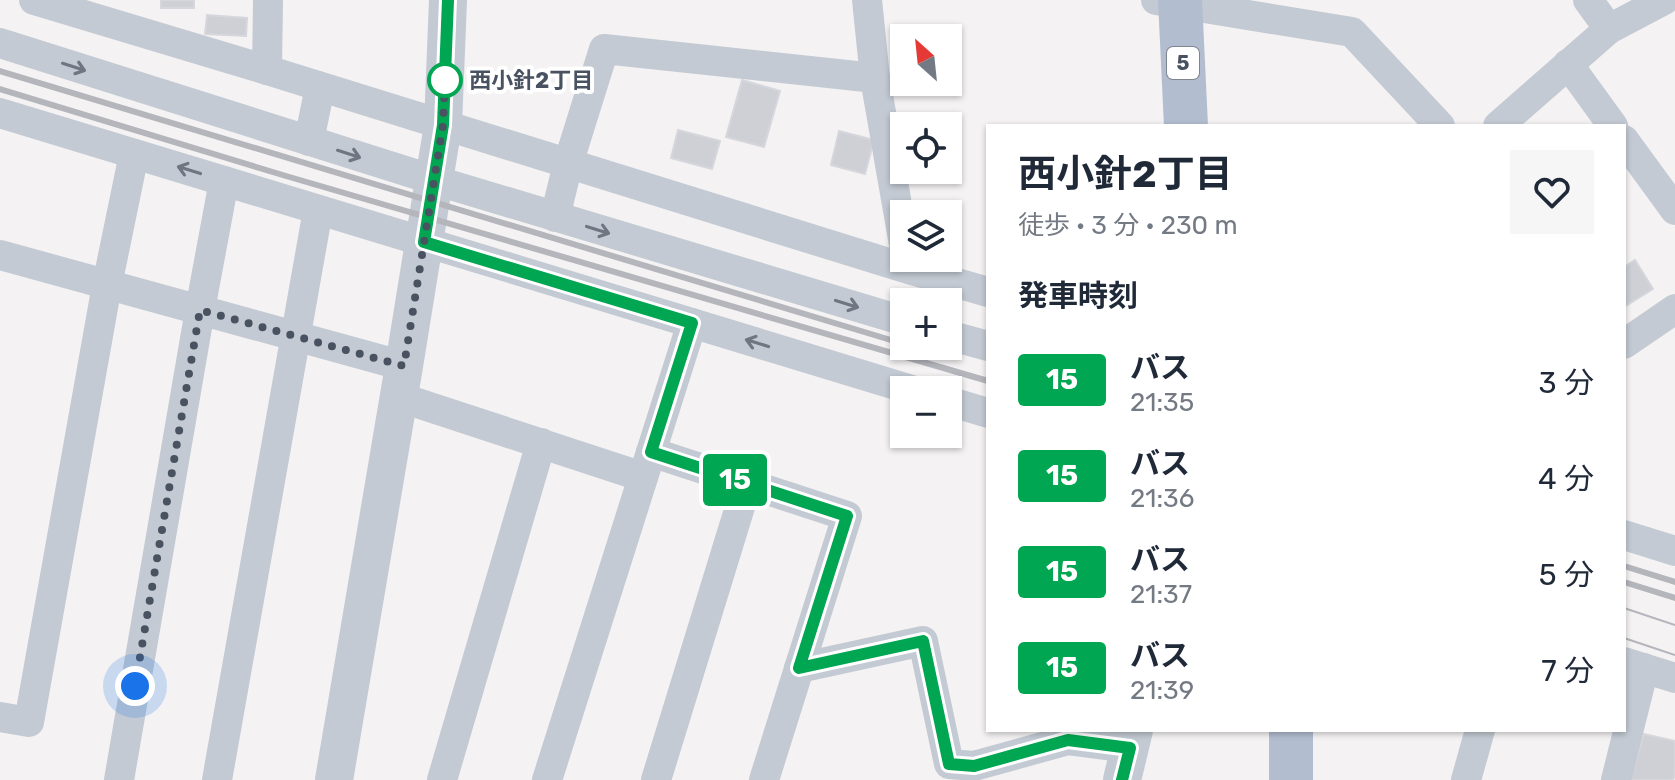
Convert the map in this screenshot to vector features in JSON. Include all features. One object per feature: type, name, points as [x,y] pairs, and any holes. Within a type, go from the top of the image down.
[{"type":"main road","name":"5","points":[[1172,1],[1186,124]]},
{"type":"main road","points":[[1291,732],[1291,780]]},
{"type":"street","points":[[34,0],[568,164],[890,253]]},
{"type":"street","points":[[267,70],[268,0]]},
{"type":"street","points":[[334,780],[443,125],[448,0]]},
{"type":"street","points":[[867,0],[875,78],[896,200]]},
{"type":"street","points":[[1588,0],[1609,29]]},
{"type":"street","points":[[1500,124],[1609,29],[1664,0]]},
{"type":"street","points":[[1172,1],[1352,32],[1438,124]]},
{"type":"street","points":[[0,43],[434,180],[890,317]]},
{"type":"street","points":[[555,217],[604,49],[875,78]]},
{"type":"street","points":[[1568,64],[1612,124]]},
{"type":"street","points":[[309,141],[320,87]]},
{"type":"street","points":[[0,113],[890,383]]},
{"type":"street","points":[[1626,143],[1675,210]]},
{"type":"street","points":[[0,717],[29,722],[107,285],[134,154]]},
{"type":"street","points":[[119,780],[224,181]]},
{"type":"street","points":[[217,780],[318,210]]},
{"type":"street","points":[[0,255],[296,337],[541,443],[747,484],[847,516],[764,780]]},
{"type":"street","points":[[941,272],[986,291]]},
{"type":"street","points":[[1626,343],[1675,309]]},
{"type":"street","points":[[547,780],[692,323]]},
{"type":"street","points":[[962,339],[986,345]]},
{"type":"street","points":[[962,405],[986,412]]},
{"type":"street","points":[[442,780],[541,443]]},
{"type":"street","points":[[656,780],[747,484]]},
{"type":"street","points":[[1626,536],[1675,551]]},
{"type":"street","points":[[799,668],[923,641],[949,764],[974,766],[1068,740],[1129,753]]},
{"type":"street","points":[[1626,716],[1634,665],[1675,678]]},
{"type":"street","points":[[1466,780],[1479,732]]},
{"type":"street","points":[[1616,780],[1624,732]]},
{"type":"building","points":[[161,0],[194,0],[194,8],[161,8]]},
{"type":"building","points":[[207,15],[247,18],[246,36],[205,34]]},
{"type":"building","points":[[742,80],[780,91],[764,147],[726,137]]},
{"type":"building","points":[[678,130],[720,141],[712,169],[671,158]]},
{"type":"building","points":[[839,131],[874,140],[865,174],[831,165]]},
{"type":"building","points":[[1635,260],[1653,289],[1626,306],[1626,266]]},
{"type":"building","points":[[1644,734],[1675,741],[1673,780],[1630,780]]},
{"type":"tram line","points":[[1626,609],[1675,625]]},
{"type":"tram line","points":[[1626,639],[1675,655]]},
{"type":"railway","points":[[0,71],[890,340]]},
{"type":"railway","points":[[0,89],[986,380]]},
{"type":"railway","points":[[1626,567],[1675,582]]},
{"type":"railway","points":[[1626,583],[1675,598]]},
{"type":"bus line","name":"15","points":[[448,0],[443,125],[424,242],[692,323],[651,452],[847,516],[799,668],[923,641],[949,764],[974,766],[1068,740],[1130,748],[1122,780]]},
{"type":"place","name":"西小針2丁目","points":[[445,80]]},
{"type":"route","points":[[135,686],[200,310],[404,366],[443,125],[445,80]]}]
